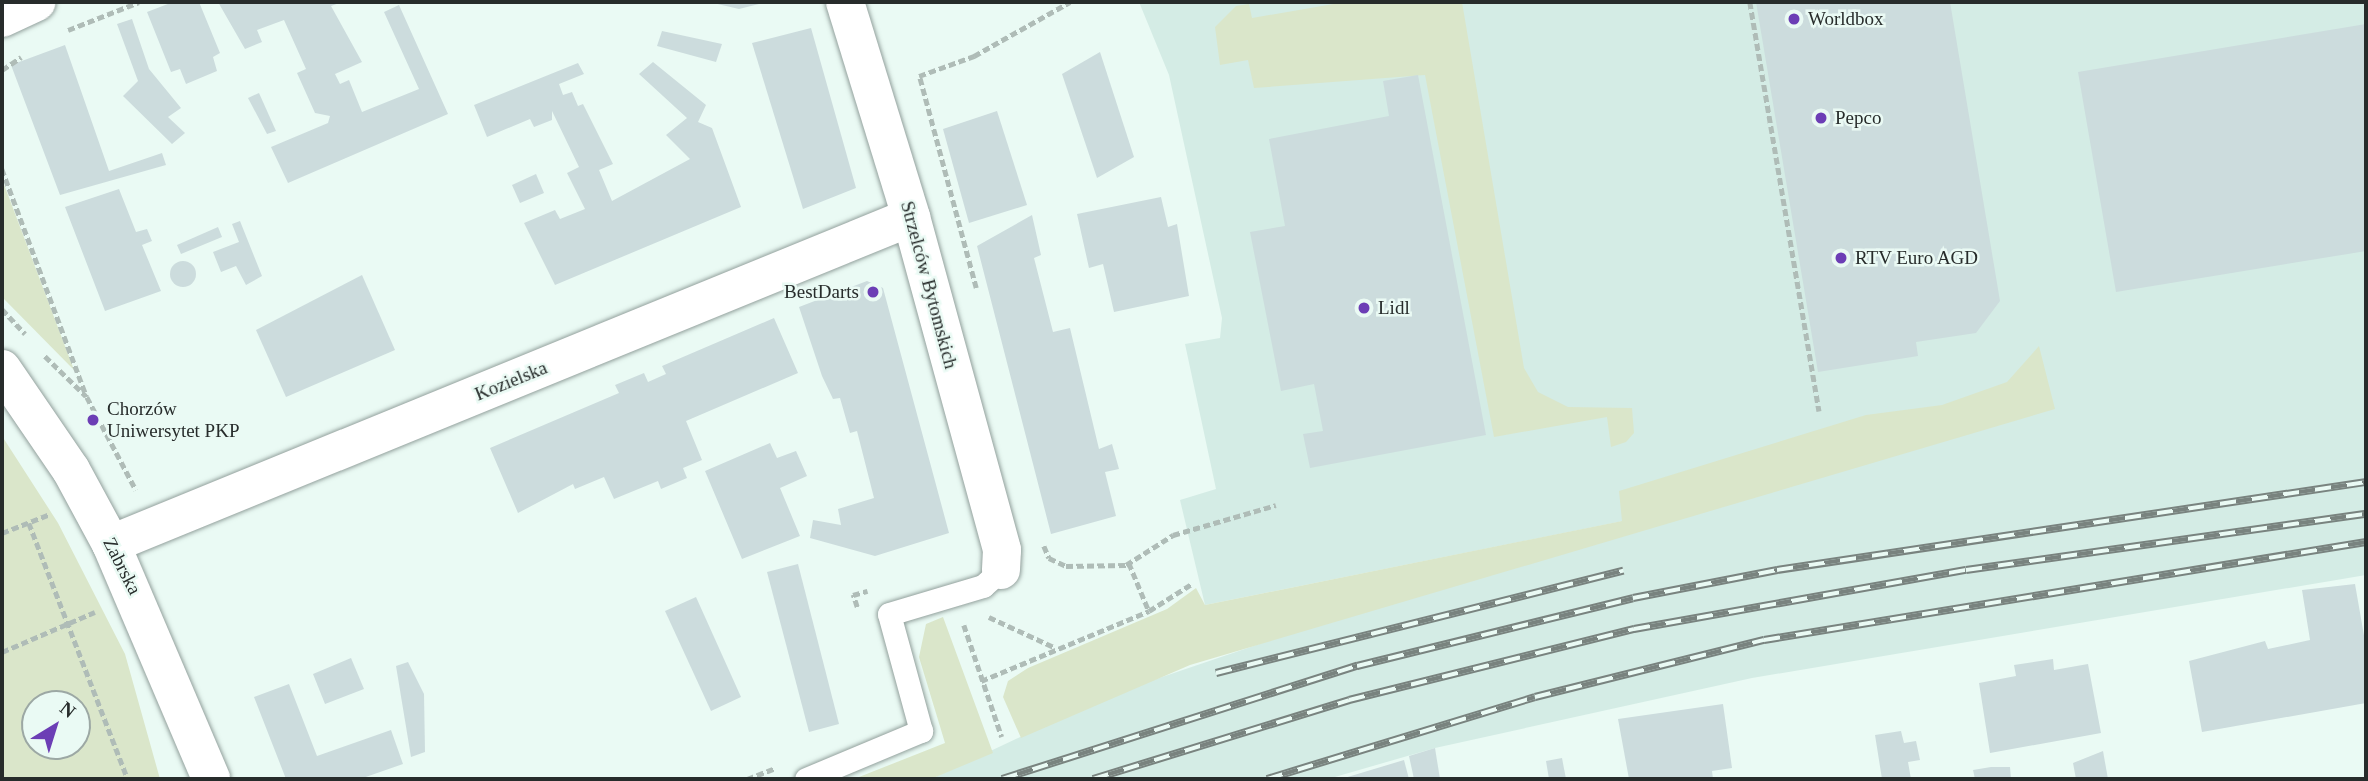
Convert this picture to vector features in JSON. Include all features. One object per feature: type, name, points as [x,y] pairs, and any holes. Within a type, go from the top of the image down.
[{"type":"street","points":[[2,18],[37,2]]},
{"type":"street","name":"Strzelców Bytomskich","points":[[845,2],[911,217],[1002,550],[1001,570]]},
{"type":"street","name":"Kozielska","points":[[111,544],[911,217]]},
{"type":"street","name":"Zabrska","points":[[2,369],[71,470],[111,544],[211,779]]},
{"type":"lane","points":[[806,779],[921,731],[889,614],[984,586],[1001,570]]},
{"type":"path","points":[[64,32],[139,2]]},
{"type":"path","points":[[932,126],[919,76],[974,56],[1070,2]]},
{"type":"path","points":[[1750,2],[1819,411]]},
{"type":"path","points":[[2,69],[31,50]]},
{"type":"path","points":[[2,169],[87,397],[133,489],[143,495]]},
{"type":"path","points":[[1041,541],[1049,558],[1066,566],[1129,563],[1173,535],[1276,505]]},
{"type":"path","points":[[2,533],[57,511]]},
{"type":"path","points":[[29,523],[128,779]]},
{"type":"path","points":[[1129,563],[1149,611]]},
{"type":"path","points":[[982,681],[1055,647],[1149,611],[1193,583]]},
{"type":"path","points":[[861,620],[853,595],[877,588]]},
{"type":"path","points":[[2,652],[109,606]]},
{"type":"path","points":[[960,614],[1002,737]]},
{"type":"path","points":[[964,626],[987,617],[1055,647]]},
{"type":"path","points":[[747,779],[783,764]]},
{"type":"shaded area","points":[[1139,2],[2366,2],[2366,575],[1752,678],[1435,748],[1328,779],[931,779],[1109,695],[1623,521],[1205,605],[1180,500],[1216,489],[1185,344],[1220,338],[1222,318],[1169,75]]},
{"type":"green space","points":[[1345,2],[1462,2],[1524,368],[1538,392],[1568,407],[1632,408],[1634,433],[1626,442],[1611,447],[1607,417],[1494,437],[1425,75],[1254,88],[1248,60],[1220,65],[1215,27],[1236,6],[1249,4],[1252,18]]},
{"type":"green space","points":[[2,179],[74,370],[2,297]]},
{"type":"green space","points":[[2039,346],[2055,409],[1190,665],[1021,738],[1003,697],[1008,681],[1028,668],[1167,609],[1196,588],[1205,605],[1622,521],[1619,491],[1866,415],[1942,405],[2007,382]]},
{"type":"green space","points":[[2,436],[58,523],[125,654],[160,779],[2,779]]},
{"type":"green space","points":[[943,617],[993,753],[931,779],[854,779],[945,743],[919,657],[926,624]]},
{"type":"building","points":[[173,2],[199,2],[220,53],[213,57],[217,71],[186,84],[180,69],[171,72],[147,12]]},
{"type":"building","points":[[218,2],[342,2],[331,6],[362,62],[335,74],[340,84],[349,80],[362,112],[419,89],[384,12],[399,5],[448,114],[288,183],[271,147],[328,123],[330,116],[315,113],[297,73],[306,69],[284,20],[257,30],[262,42],[245,49]]},
{"type":"building","points":[[709,2],[763,2],[763,3],[739,9]]},
{"type":"building","points":[[1756,2],[1950,2],[2000,301],[1976,333],[1916,342],[1918,356],[1818,372]]},
{"type":"building","points":[[132,19],[149,69],[181,108],[168,117],[185,133],[172,144],[123,96],[138,81],[117,24]]},
{"type":"building","points":[[2366,24],[2366,251],[2116,292],[2078,72]]},
{"type":"building","points":[[811,28],[856,188],[803,209],[752,43]]},
{"type":"building","points":[[662,31],[722,44],[716,62],[657,46]]},
{"type":"building","points":[[65,45],[109,171],[162,153],[166,165],[60,195],[11,65]]},
{"type":"building","points":[[1100,52],[1134,157],[1097,178],[1062,74]]},
{"type":"building","points":[[653,62],[706,105],[698,122],[712,128],[741,207],[555,285],[524,223],[555,210],[560,219],[585,209],[567,173],[579,167],[552,111],[552,120],[534,127],[530,119],[487,137],[474,105],[578,63],[584,74],[559,84],[563,95],[572,92],[578,106],[583,104],[613,164],[599,170],[612,201],[690,159],[666,135],[687,118],[639,74]]},
{"type":"building","name":"Lidl","points":[[1418,75],[1486,435],[1310,468],[1303,434],[1323,431],[1314,384],[1281,391],[1250,232],[1285,226],[1269,139],[1389,116],[1383,81]]},
{"type":"building","points":[[259,93],[276,131],[267,134],[248,98]]},
{"type":"building","points":[[997,111],[1027,205],[969,223],[943,129]]},
{"type":"building","points":[[536,174],[544,193],[520,203],[512,185]]},
{"type":"building","points":[[119,189],[136,232],[147,229],[152,241],[142,245],[161,291],[105,311],[65,207]]},
{"type":"building","points":[[1161,197],[1168,227],[1177,224],[1189,296],[1114,312],[1103,264],[1089,268],[1077,214]]},
{"type":"building","points":[[1032,215],[1041,255],[1034,258],[1053,332],[1070,328],[1099,449],[1112,444],[1119,469],[1105,472],[1116,516],[1051,534],[977,246]]},
{"type":"building","points":[[240,221],[262,276],[246,285],[236,266],[221,272],[213,252],[239,242],[232,224]]},
{"type":"building","points":[[218,227],[222,237],[181,254],[177,245]]},
{"type":"building","points":[[183,261],[193,264],[196,274],[193,284],[183,287],[173,284],[170,274],[173,264]]},
{"type":"building","points":[[362,275],[395,350],[286,397],[256,330]]},
{"type":"building","points":[[867,281],[883,288],[949,533],[875,556],[810,538],[813,520],[841,525],[838,509],[874,498],[857,431],[850,433],[840,398],[833,399],[822,376],[799,307]]},
{"type":"building","points":[[774,318],[798,373],[686,421],[702,460],[683,468],[687,478],[661,489],[658,481],[614,499],[604,477],[575,489],[573,484],[518,513],[490,448],[619,393],[615,385],[644,373],[648,382],[666,374],[662,366]]},
{"type":"building","points":[[770,443],[777,458],[796,451],[807,476],[780,488],[800,536],[742,559],[705,471]]},
{"type":"building","points":[[798,564],[839,724],[809,732],[767,572]]},
{"type":"building","points":[[2355,584],[2366,647],[2366,703],[2202,732],[2189,661],[2265,641],[2268,649],[2310,640],[2302,590]]},
{"type":"building","points":[[696,597],[741,697],[711,711],[665,611]]},
{"type":"building","points":[[351,658],[364,689],[325,704],[313,674]]},
{"type":"building","points":[[2053,659],[2054,670],[2088,664],[2101,733],[1990,753],[1979,683],[2016,676],[2014,665]]},
{"type":"building","points":[[408,662],[424,694],[425,752],[411,757],[396,666]]},
{"type":"building","points":[[289,684],[317,756],[391,730],[403,764],[360,779],[286,779],[254,697]]},
{"type":"building","points":[[1723,704],[1732,768],[1712,771],[1713,779],[1629,779],[1618,719]]},
{"type":"building","points":[[1901,731],[1904,743],[1916,741],[1920,760],[1908,762],[1911,779],[1882,779],[1875,735]]},
{"type":"building","points":[[1435,748],[1440,779],[1414,779],[1409,756]]},
{"type":"building","points":[[2103,751],[2108,779],[2076,779],[2073,763]]},
{"type":"building","points":[[1562,758],[1566,779],[1549,779],[1546,761]]},
{"type":"building","points":[[1404,760],[1409,779],[1341,779]]},
{"type":"building","points":[[2010,767],[2011,779],[1975,779],[1973,770]]},
{"type":"railway","points":[[1002,779],[1357,666],[1633,598],[1777,570],[2366,482]]},
{"type":"railway","points":[[1093,779],[1349,700],[1634,629],[1966,570],[2366,514]]},
{"type":"railway","points":[[1267,779],[1535,697],[1764,640],[2366,542]]},
{"type":"railway","points":[[1216,673],[1623,571]]},
{"type":"place","name":"Worldbox","points":[[1794,19]]},
{"type":"place","name":"Pepco","points":[[1821,118]]},
{"type":"place","name":"RTV Euro AGD","points":[[1841,258]]},
{"type":"place","name":"BestDarts","points":[[873,292]]},
{"type":"place","name":"Lidl","points":[[1364,308]]},
{"type":"place","name":"Chorzów Uniwersytet PKP","points":[[93,420]]}]
